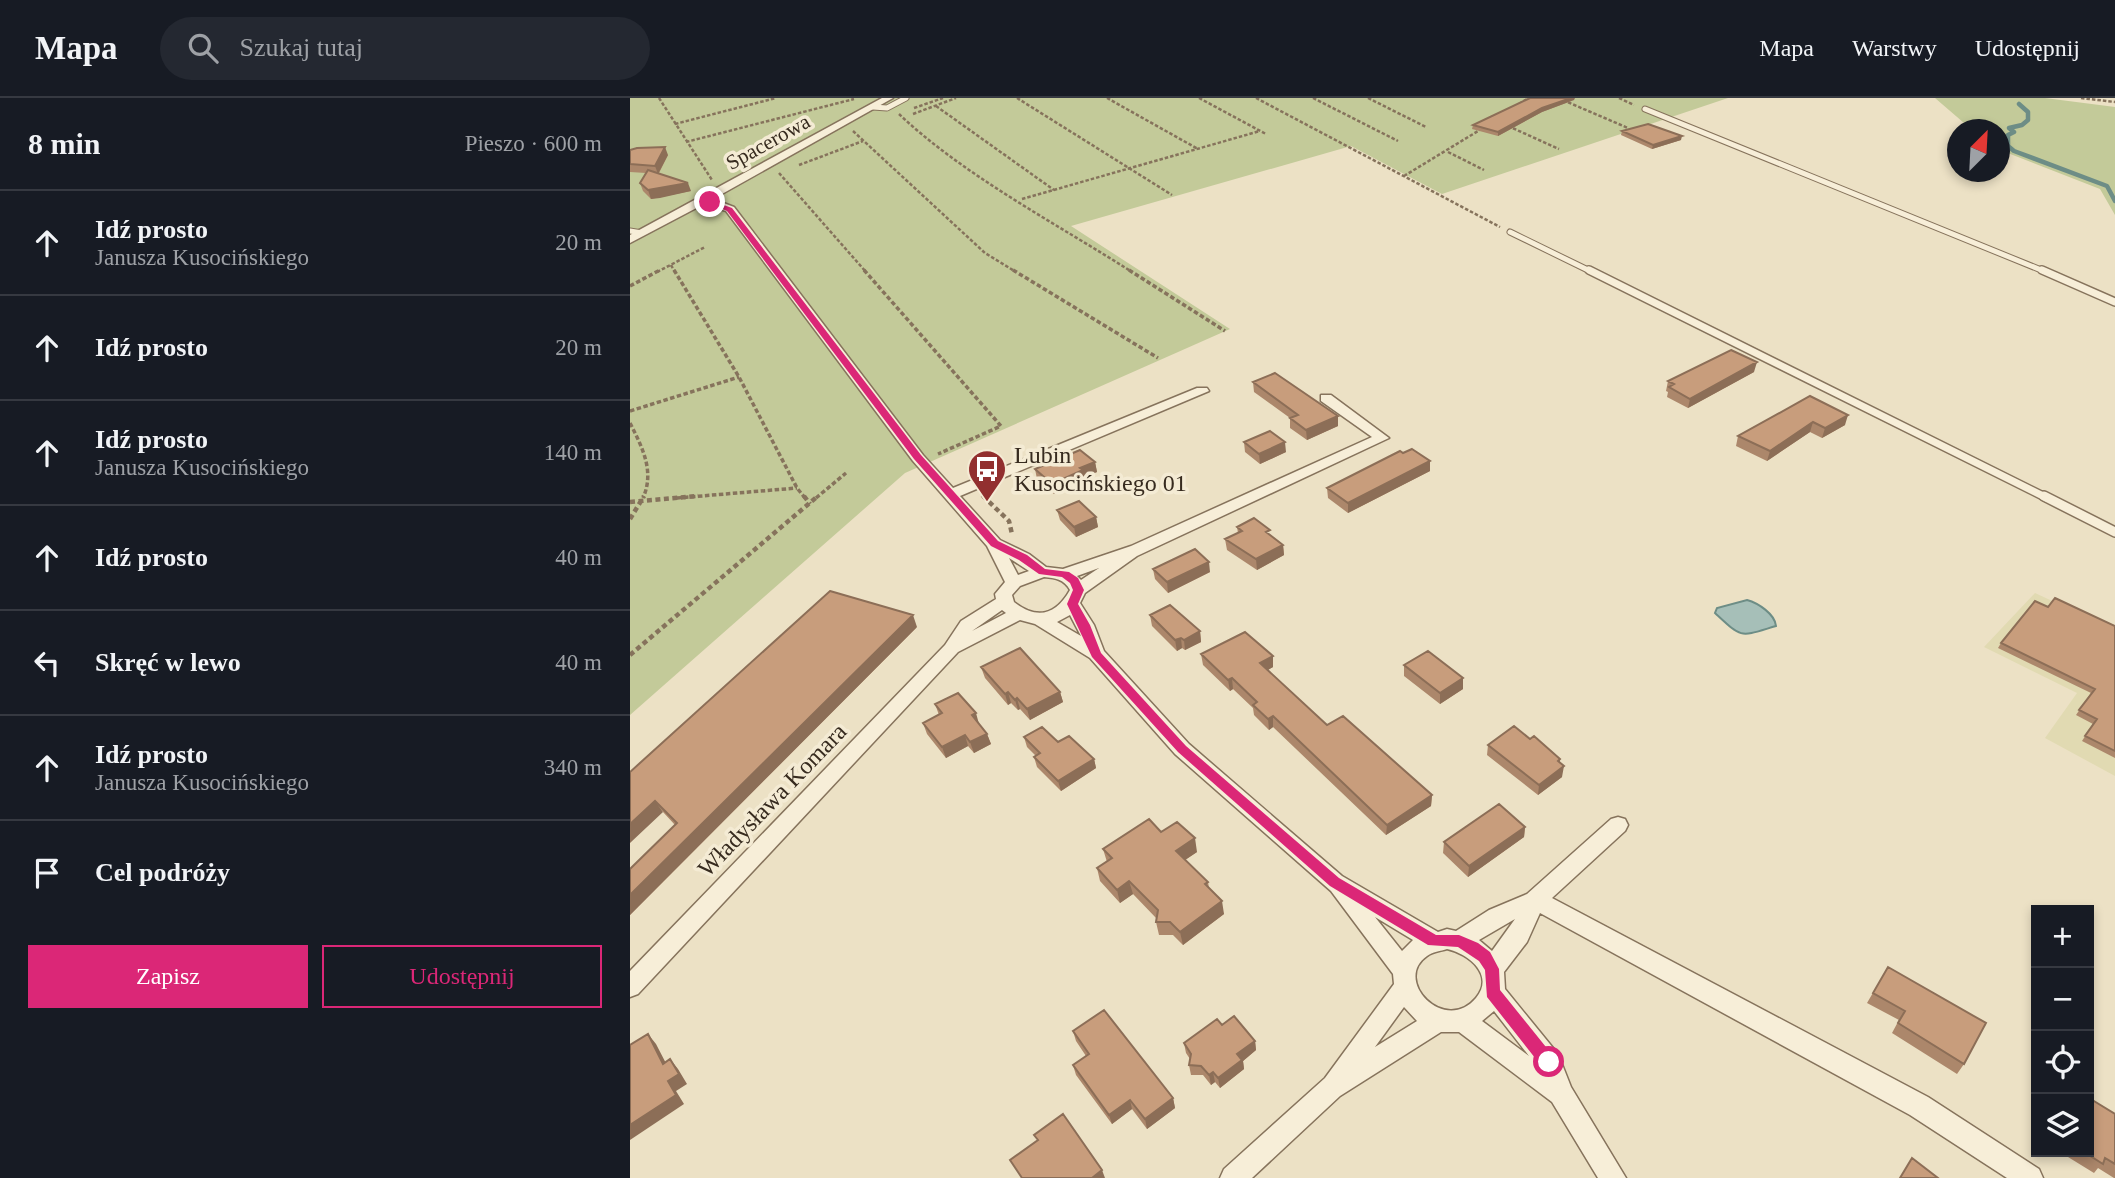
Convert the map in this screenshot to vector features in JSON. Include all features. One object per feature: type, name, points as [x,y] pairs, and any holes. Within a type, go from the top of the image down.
[{"type":"street","name":"Spacerowa","points":[[630,240],[636,232],[702,200],[889,98]]},
{"type":"street","points":[[702,200],[730,209],[918,457],[994,544],[1014,583]]},
{"type":"street","points":[[949,495],[1202,391]]},
{"type":"street","points":[[1326,398],[1382,438],[1137,550],[1065,574],[1042,572],[1027,576],[1014,583],[1006,592],[1010,609],[1040,619],[1096,654],[1182,749],[1335,882],[1434,941]]},
{"type":"street","points":[[994,544],[1023,558],[1042,572]]},
{"type":"street","points":[[1040,619],[1058,614],[1075,597],[1137,550]]},
{"type":"street","points":[[1065,574],[1074,581],[1075,597],[1096,654]]},
{"type":"street","name":"Władysława Komara","points":[[630,987],[952,648],[1010,609]]},
{"type":"street","points":[[1459,941],[1497,917],[1535,900],[1618,825]]},
{"type":"street","points":[[1335,882],[1403,979],[1411,1002],[1423,1013],[1451,1020],[1560,1094]]},
{"type":"street","points":[[1233,1178],[1331,1088],[1451,1020],[1476,1014],[1486,1004],[1492,981],[1535,900]]},
{"type":"street","points":[[1535,900],[1919,1106],[2030,1178]]},
{"type":"street","points":[[1331,1088],[1403,979],[1409,957],[1420,947],[1434,941],[1459,941],[1473,947],[1484,957],[1492,981],[1549,1062],[1560,1094],[1613,1178]]},
{"type":"lane","points":[[873,107],[887,108],[906,98]]},
{"type":"lane","points":[[1645,109],[2115,302]]},
{"type":"lane","points":[[1510,232],[2115,532]]},
{"type":"path","points":[[665,98],[659,99],[717,188],[722,189]]},
{"type":"path","points":[[675,124],[776,98]]},
{"type":"path","points":[[686,142],[857,98]]},
{"type":"path","points":[[913,114],[956,98]]},
{"type":"path","points":[[1017,98],[1172,195]]},
{"type":"path","points":[[1107,98],[1199,149]]},
{"type":"path","points":[[1199,98],[1266,134]]},
{"type":"path","points":[[1256,98],[1510,232]]},
{"type":"path","points":[[1313,98],[1398,141]]},
{"type":"path","points":[[1368,98],[1426,127]]},
{"type":"path","points":[[1517,105],[1529,98]]},
{"type":"path","points":[[1558,98],[1628,128]]},
{"type":"path","points":[[2081,98],[2115,102]]},
{"type":"path","points":[[936,106],[1055,190]]},
{"type":"path","points":[[898,113],[918,132],[1225,331]]},
{"type":"path","points":[[1505,125],[1559,149]]},
{"type":"path","points":[[1403,177],[1485,126]]},
{"type":"path","points":[[850,128],[985,253],[1157,358]]},
{"type":"path","points":[[1021,200],[1260,131]]},
{"type":"path","points":[[841,148],[864,141]]},
{"type":"path","points":[[1447,151],[1484,170]]},
{"type":"path","points":[[779,173],[1001,426],[937,454]]},
{"type":"path","points":[[630,286],[705,247]]},
{"type":"path","points":[[671,265],[739,377],[797,488],[810,504]]},
{"type":"path","points":[[630,411],[739,377]]},
{"type":"path","points":[[630,424],[644,450],[650,482],[645,500],[630,519]]},
{"type":"path","points":[[630,655],[846,473]]},
{"type":"path","points":[[973,486],[1009,521],[1010,533],[1017,540]]},
{"type":"path","points":[[630,502],[797,488]]},
{"type":"shaded area","points":[[2035,593],[2115,630],[2115,776],[2045,738],[2077,693],[1984,647]]},
{"type":"green space","points":[[630,98],[1728,98],[1442,194],[1351,146],[1071,226],[1230,329],[905,473],[630,715]]},
{"type":"green space","points":[[1935,98],[2045,98],[2115,107],[2115,215],[2100,189],[2010,154],[2010,119],[1959,119]]},
{"type":"water","points":[[1747,600],[1773,617],[1776,626],[1748,634],[1742,633],[1731,628],[1715,613],[1717,608]]},
{"type":"building","points":[[1530,98],[1571,98],[1542,108],[1498,132],[1473,125]]},
{"type":"building","points":[[1648,124],[1682,136],[1653,145],[1622,131]]},
{"type":"building","points":[[665,147],[655,166],[630,164],[630,150]]},
{"type":"building","points":[[648,170],[688,183],[648,190],[640,183]]},
{"type":"building","points":[[1731,350],[1757,362],[1690,399],[1669,387],[1674,384],[1668,381]]},
{"type":"building","points":[[1275,373],[1338,416],[1306,430],[1290,418],[1298,415],[1253,382]]},
{"type":"building","points":[[1810,396],[1848,415],[1825,428],[1813,422],[1770,451],[1738,436]]},
{"type":"building","points":[[1270,431],[1285,442],[1259,454],[1244,442]]},
{"type":"building","points":[[1412,449],[1430,461],[1348,503],[1327,488],[1400,451],[1403,453]]},
{"type":"building","points":[[1080,450],[1095,462],[1052,484],[1035,469]]},
{"type":"building","points":[[1079,501],[1096,517],[1074,527],[1057,510]]},
{"type":"building","points":[[1254,518],[1270,530],[1266,532],[1283,545],[1256,559],[1225,539],[1242,531],[1237,527]]},
{"type":"building","points":[[1195,549],[1209,562],[1167,582],[1153,569]]},
{"type":"building","points":[[830,591],[913,615],[630,895],[630,869],[677,823],[655,801],[630,824],[630,772]]},
{"type":"building","points":[[2055,598],[2115,626],[2115,751],[2085,736],[2097,719],[2079,710],[2095,689],[2001,643],[2035,601],[2048,607]]},
{"type":"building","points":[[1170,605],[1200,631],[1184,640],[1175,640],[1150,615]]},
{"type":"building","points":[[1245,632],[1273,656],[1260,663],[1327,725],[1343,716],[1432,795],[1387,825],[1273,716],[1268,719],[1253,705],[1257,702],[1232,678],[1228,680],[1201,654]]},
{"type":"building","points":[[1020,648],[1060,692],[1027,709],[1017,698],[1015,700],[1008,692],[1005,694],[981,667]]},
{"type":"building","points":[[1428,651],[1463,678],[1440,693],[1404,665]]},
{"type":"building","points":[[958,693],[976,713],[972,715],[987,734],[970,742],[965,735],[942,747],[923,723],[942,713],[935,704]]},
{"type":"building","points":[[1514,726],[1530,739],[1534,736],[1560,759],[1558,761],[1564,766],[1539,785],[1488,745]]},
{"type":"building","points":[[1042,727],[1058,742],[1069,736],[1094,759],[1058,781],[1034,757],[1040,753],[1024,737]]},
{"type":"building","points":[[1499,804],[1525,827],[1469,866],[1444,842]]},
{"type":"building","points":[[1149,819],[1161,832],[1177,822],[1195,838],[1176,851],[1208,882],[1205,884],[1222,901],[1180,932],[1170,922],[1156,922],[1158,910],[1129,881],[1117,890],[1097,868],[1112,858],[1103,849]]},
{"type":"building","points":[[1888,967],[1986,1023],[1964,1064],[1898,1023],[1905,1011],[1873,993]]},
{"type":"building","points":[[1104,1010],[1173,1098],[1145,1119],[1130,1100],[1109,1115],[1073,1065],[1089,1054],[1073,1031]]},
{"type":"building","points":[[1234,1016],[1255,1041],[1237,1054],[1242,1060],[1218,1078],[1213,1072],[1209,1075],[1201,1066],[1189,1065],[1191,1054],[1184,1043],[1217,1019],[1222,1025]]},
{"type":"building","points":[[648,1034],[663,1064],[670,1059],[679,1074],[668,1081],[676,1095],[630,1125],[630,1045]]},
{"type":"building","points":[[2094,1101],[2115,1114],[2115,1164],[2105,1158],[2103,1164],[2092,1157]]},
{"type":"building","points":[[1063,1114],[1102,1170],[1092,1178],[1022,1178],[1010,1160],[1038,1140],[1034,1135]]},
{"type":"building","points":[[1912,1158],[1938,1178],[1900,1178]]},
{"type":"waterway","points":[[2019,104],[2028,112],[2028,120],[2022,125],[2009,128],[2014,132],[2008,135],[2008,146],[2014,151],[2107,186],[2115,201]]},
{"type":"place","name":"Lubin Kusocińskiego 01","points":[[987,503]]},
{"type":"route","points":[[710,202],[730,209],[918,457],[994,544],[1023,558],[1042,572],[1065,574],[1074,581],[1078,590],[1072,604],[1085,625],[1096,654],[1182,749],[1335,882],[1434,941],[1447,939],[1473,947],[1492,969],[1493,992],[1549,1062]]}]
